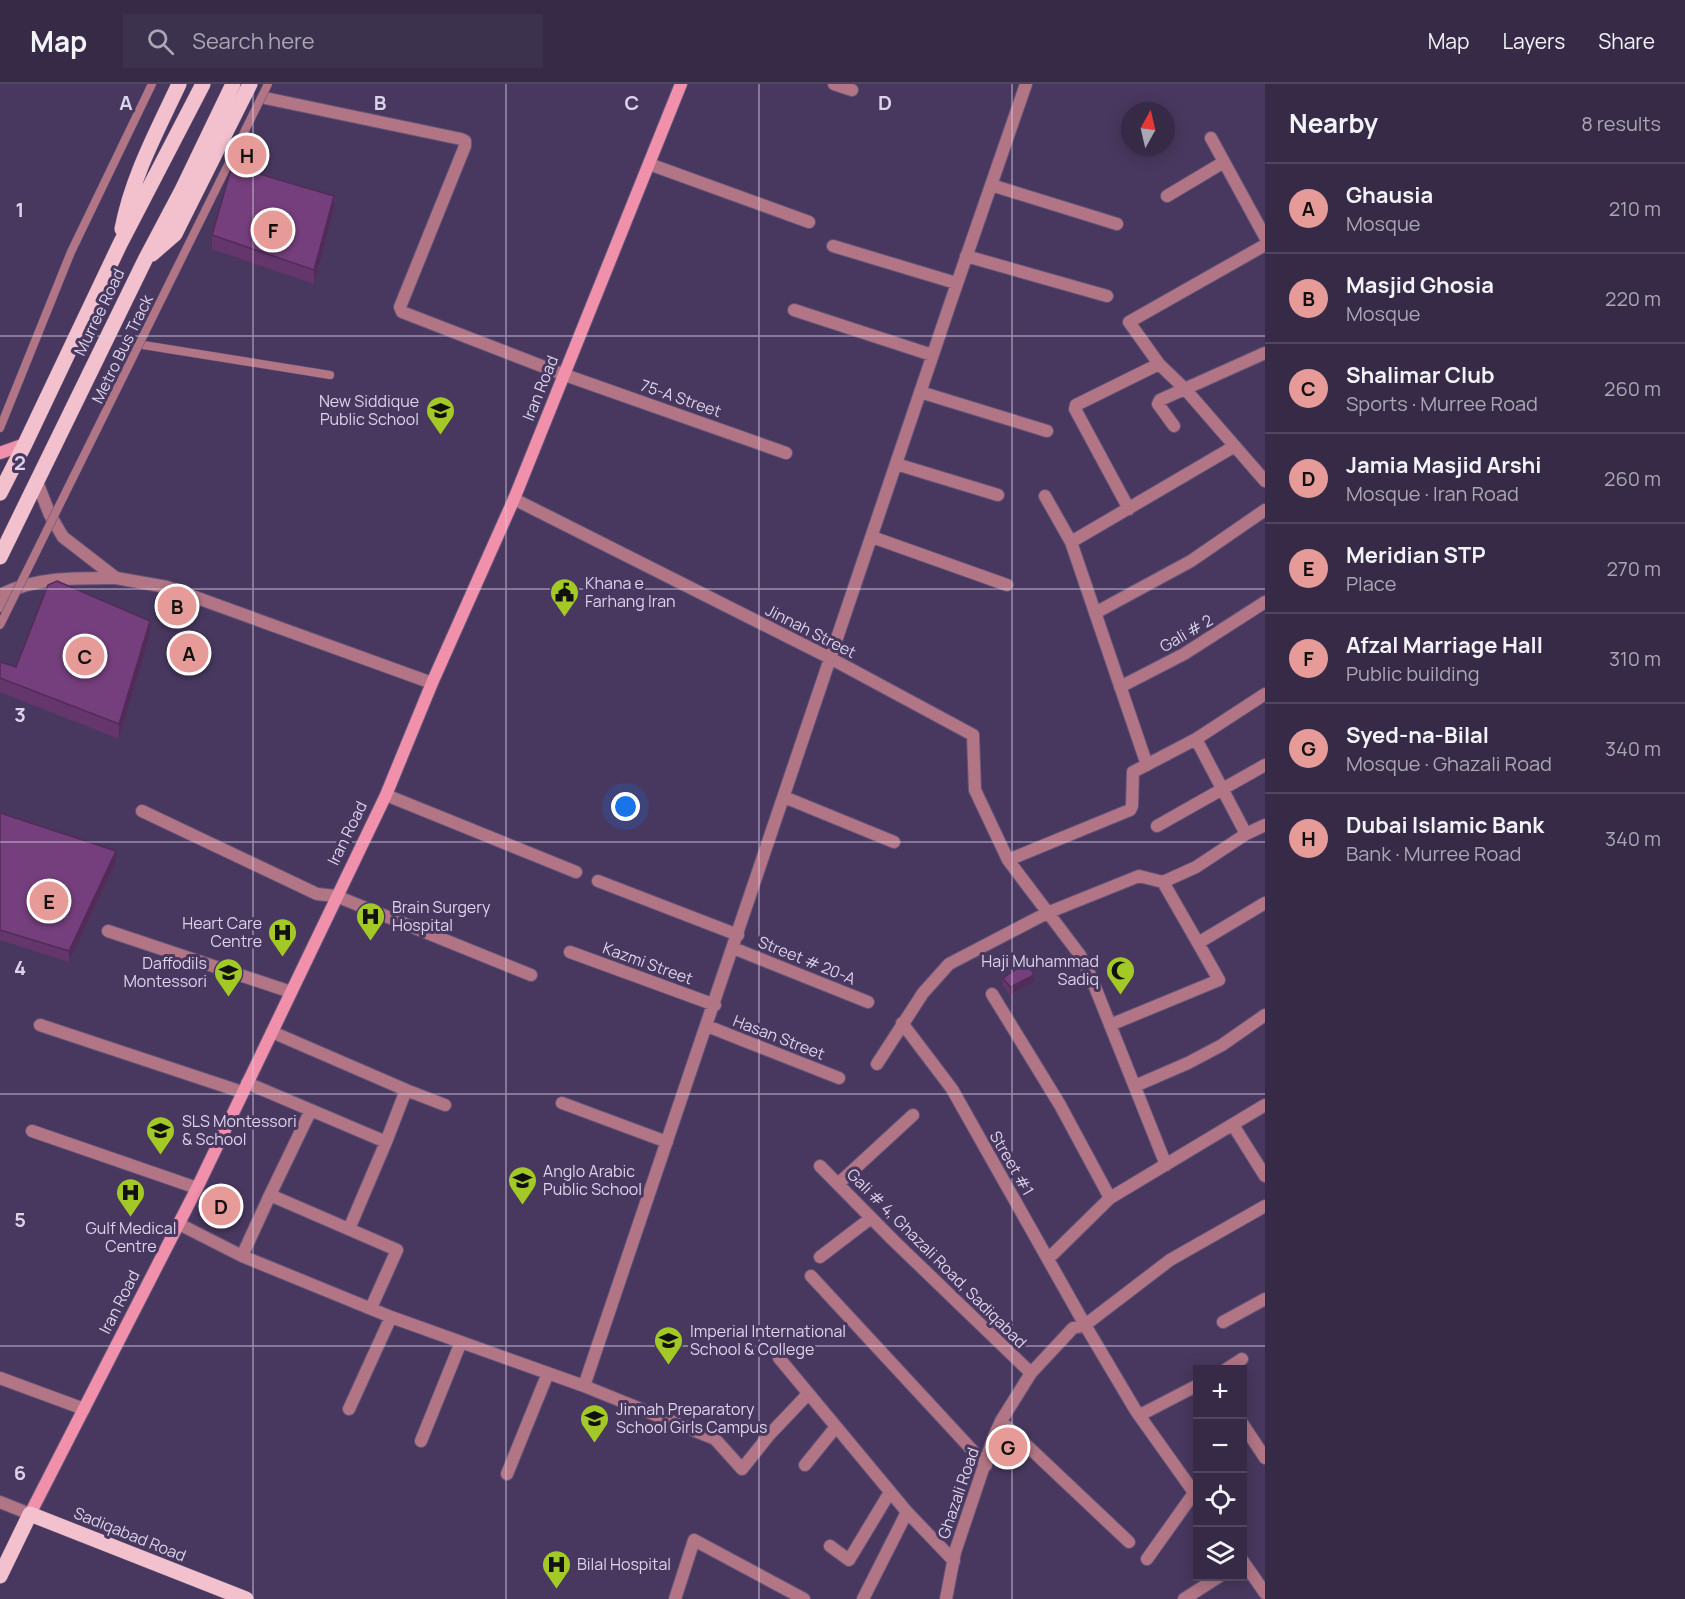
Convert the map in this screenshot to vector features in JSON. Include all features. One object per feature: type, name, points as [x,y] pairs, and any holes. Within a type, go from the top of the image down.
[{"type":"main road","points":[[120,244],[128,201],[146,154],[179,84]]},
{"type":"main road","name":"Murree Road","points":[[0,493],[120,244],[203,84]]},
{"type":"main road","name":"Murree Road","points":[[0,557],[233,84]]},
{"type":"main road","points":[[145,260],[175,234],[250,84]]},
{"type":"main road","name":"Iran Road","points":[[0,1576],[179,1224],[386,795],[432,683],[514,499],[681,84]]},
{"type":"main road","points":[[0,453],[25,444]]},
{"type":"main road","name":"Sadiqabad Road","points":[[30,1514],[246,1599]]},
{"type":"street","points":[[834,84],[852,90]]},
{"type":"street","points":[[584,1386],[956,283],[1026,84]]},
{"type":"street","name":"75-A Street","points":[[265,98],[465,141],[400,310],[402,312],[565,375],[786,453]]},
{"type":"street","points":[[1211,138],[1265,237]]},
{"type":"street","points":[[1167,196],[1224,162]]},
{"type":"street","points":[[649,164],[809,222]]},
{"type":"street","points":[[991,185],[1117,224]]},
{"type":"street","points":[[1265,245],[1130,322],[1159,364],[1186,390],[1265,481]]},
{"type":"street","points":[[833,246],[956,283]]},
{"type":"street","points":[[966,256],[1107,296]]},
{"type":"street","points":[[794,310],[932,356]]},
{"type":"street","points":[[1174,426],[1158,404],[1160,400],[1265,353]]},
{"type":"street","points":[[1129,509],[1075,409],[1076,405],[1159,364]]},
{"type":"street","points":[[920,392],[1047,431]]},
{"type":"street","points":[[1071,542],[1235,446]]},
{"type":"street","points":[[896,464],[998,495]]},
{"type":"street","points":[[37,482],[50,515],[63,537],[116,578]]},
{"type":"street","points":[[1045,496],[1071,542],[1147,765]]},
{"type":"street","name":"Jinnah Street","points":[[514,499],[830,658],[973,735],[975,790],[1008,860]]},
{"type":"street","points":[[1095,614],[1191,561],[1265,510]]},
{"type":"street","points":[[872,537],[1007,585]]},
{"type":"street","points":[[4,593],[39,582],[78,578],[116,578],[167,587],[432,683]]},
{"type":"street","name":"Gali # 2","points":[[1120,687],[1184,654],[1265,602]]},
{"type":"street","points":[[1166,1166],[1080,955],[1008,860],[1130,810],[1132,775],[1196,739],[1265,694]]},
{"type":"street","points":[[1196,739],[1246,834]]},
{"type":"street","points":[[1157,826],[1265,765]]},
{"type":"street","points":[[386,795],[576,872]]},
{"type":"street","points":[[784,797],[894,842]]},
{"type":"street","points":[[142,811],[317,894],[336,896],[531,975]]},
{"type":"street","points":[[877,1064],[923,993],[948,964],[1047,913],[1139,876],[1163,882],[1196,867],[1246,834],[1265,825]]},
{"type":"street","points":[[598,881],[738,935]]},
{"type":"street","points":[[1110,1025],[1219,980],[1163,882]]},
{"type":"street","points":[[1198,944],[1265,903]]},
{"type":"street","points":[[108,931],[291,992]]},
{"type":"street","name":"Street # 20-A","points":[[733,948],[868,1002]]},
{"type":"street","name":"Kazmi Street","points":[[570,952],[714,1005]]},
{"type":"street","points":[[992,994],[1060,1105],[1110,1198]]},
{"type":"street","points":[[1135,1086],[1222,1045],[1265,1015]]},
{"type":"street","name":"Street #1","points":[[902,1023],[952,1089],[1086,1325],[1140,1415],[1193,1492]]},
{"type":"street","points":[[40,1025],[311,1110],[386,1142]]},
{"type":"street","name":"Hasan Street","points":[[707,1026],[839,1078]]},
{"type":"street","points":[[272,1032],[445,1105]]},
{"type":"street","points":[[349,1229],[406,1090]]},
{"type":"street","points":[[562,1103],[667,1143]]},
{"type":"street","points":[[1049,1258],[1110,1198],[1265,1105]]},
{"type":"street","points":[[242,1256],[311,1110]]},
{"type":"street","points":[[838,1184],[913,1115]]},
{"type":"street","points":[[1233,1125],[1265,1176]]},
{"type":"street","points":[[32,1131],[196,1188]]},
{"type":"street","name":"Gali # 4, Ghazali Road, Sadiqabad","points":[[820,1166],[1031,1373]]},
{"type":"street","points":[[270,1195],[397,1250],[371,1308]]},
{"type":"street","name":"Ghazali Road","points":[[946,1599],[954,1561],[993,1439],[1001,1421],[1031,1373],[1073,1328],[1086,1325],[1170,1260],[1265,1206]]},
{"type":"street","points":[[819,1257],[872,1218]]},
{"type":"street","points":[[179,1224],[242,1256],[392,1317],[584,1386],[715,1439],[742,1470],[770,1434],[808,1394]]},
{"type":"street","points":[[811,1276],[986,1465]]},
{"type":"street","points":[[1223,1322],[1264,1303]]},
{"type":"street","points":[[349,1409],[392,1317]]},
{"type":"street","points":[[421,1441],[461,1342]]},
{"type":"street","points":[[779,1358],[907,1512],[954,1561]]},
{"type":"street","points":[[1233,1365],[1242,1359]]},
{"type":"street","points":[[507,1474],[548,1373]]},
{"type":"street","points":[[0,1377],[84,1409]]},
{"type":"street","points":[[1140,1415],[1193,1388]]},
{"type":"street","points":[[1001,1421],[1129,1542]]},
{"type":"street","points":[[805,1464],[836,1428]]},
{"type":"street","points":[[1247,1431],[1265,1458]]},
{"type":"street","points":[[830,1546],[849,1560],[890,1492]]},
{"type":"street","points":[[1147,1559],[1193,1500]]},
{"type":"street","name":"Sadiqabad Road","points":[[0,1502],[30,1514]]},
{"type":"street","points":[[863,1599],[907,1512]]},
{"type":"street","points":[[675,1599],[694,1540],[804,1599]]},
{"type":"street","points":[[1247,1567],[1265,1593]]},
{"type":"street","points":[[1185,1599],[1212,1581]]},
{"type":"lane","points":[[0,428],[71,252],[152,84]]},
{"type":"lane","name":"Metro Bus Track","points":[[0,625],[268,84]]},
{"type":"lane","points":[[137,344],[330,375]]},
{"type":"lane","points":[[0,608],[4,593]]},
{"type":"building","points":[[232,166],[334,196],[314,270],[212,235]]},
{"type":"building","points":[[57,581],[150,621],[119,724],[0,678],[0,662],[16,667],[48,585]]},
{"type":"building","points":[[0,813],[116,851],[69,951],[0,930]]},
{"type":"building","points":[[1027,962],[1034,975],[1010,987],[1003,978]]},
{"type":"place","name":"Dubai Islamic Bank","points":[[247,155]]},
{"type":"place","name":"Afzal Marriage Hall","points":[[273,230]]},
{"type":"place","name":"New Siddique Public School","points":[[440,436]]},
{"type":"place","name":"Masjid Ghosia","points":[[177,606]]},
{"type":"place","name":"Khana e Farhang Iran","points":[[564,618]]},
{"type":"place","name":"Ghausia","points":[[189,653]]},
{"type":"place","name":"Shalimar Club","points":[[85,656]]},
{"type":"place","name":"Meridian STP","points":[[49,901]]},
{"type":"place","name":"Brain Surgery Hospital","points":[[371,942]]},
{"type":"place","name":"Heart Care Centre","points":[[283,958]]},
{"type":"place","name":"Haji Muhammad Sadiq","points":[[1120,996]]},
{"type":"place","name":"Daffodils Montessori","points":[[228,998]]},
{"type":"place","name":"SLS Montessori & School","points":[[161,1156]]},
{"type":"place","name":"Jamia Masjid Arshi","points":[[221,1206]]},
{"type":"place","name":"Anglo Arabic Public School","points":[[522,1206]]},
{"type":"place","name":"Gulf Medical Centre","points":[[131,1218]]},
{"type":"place","name":"Imperial International School & College","points":[[669,1366]]},
{"type":"place","name":"Jinnah Preparatory School Girls Campus","points":[[595,1444]]},
{"type":"place","name":"Syed-na-Bilal","points":[[1008,1447]]},
{"type":"place","name":"Bilal Hospital","points":[[556,1590]]}]
